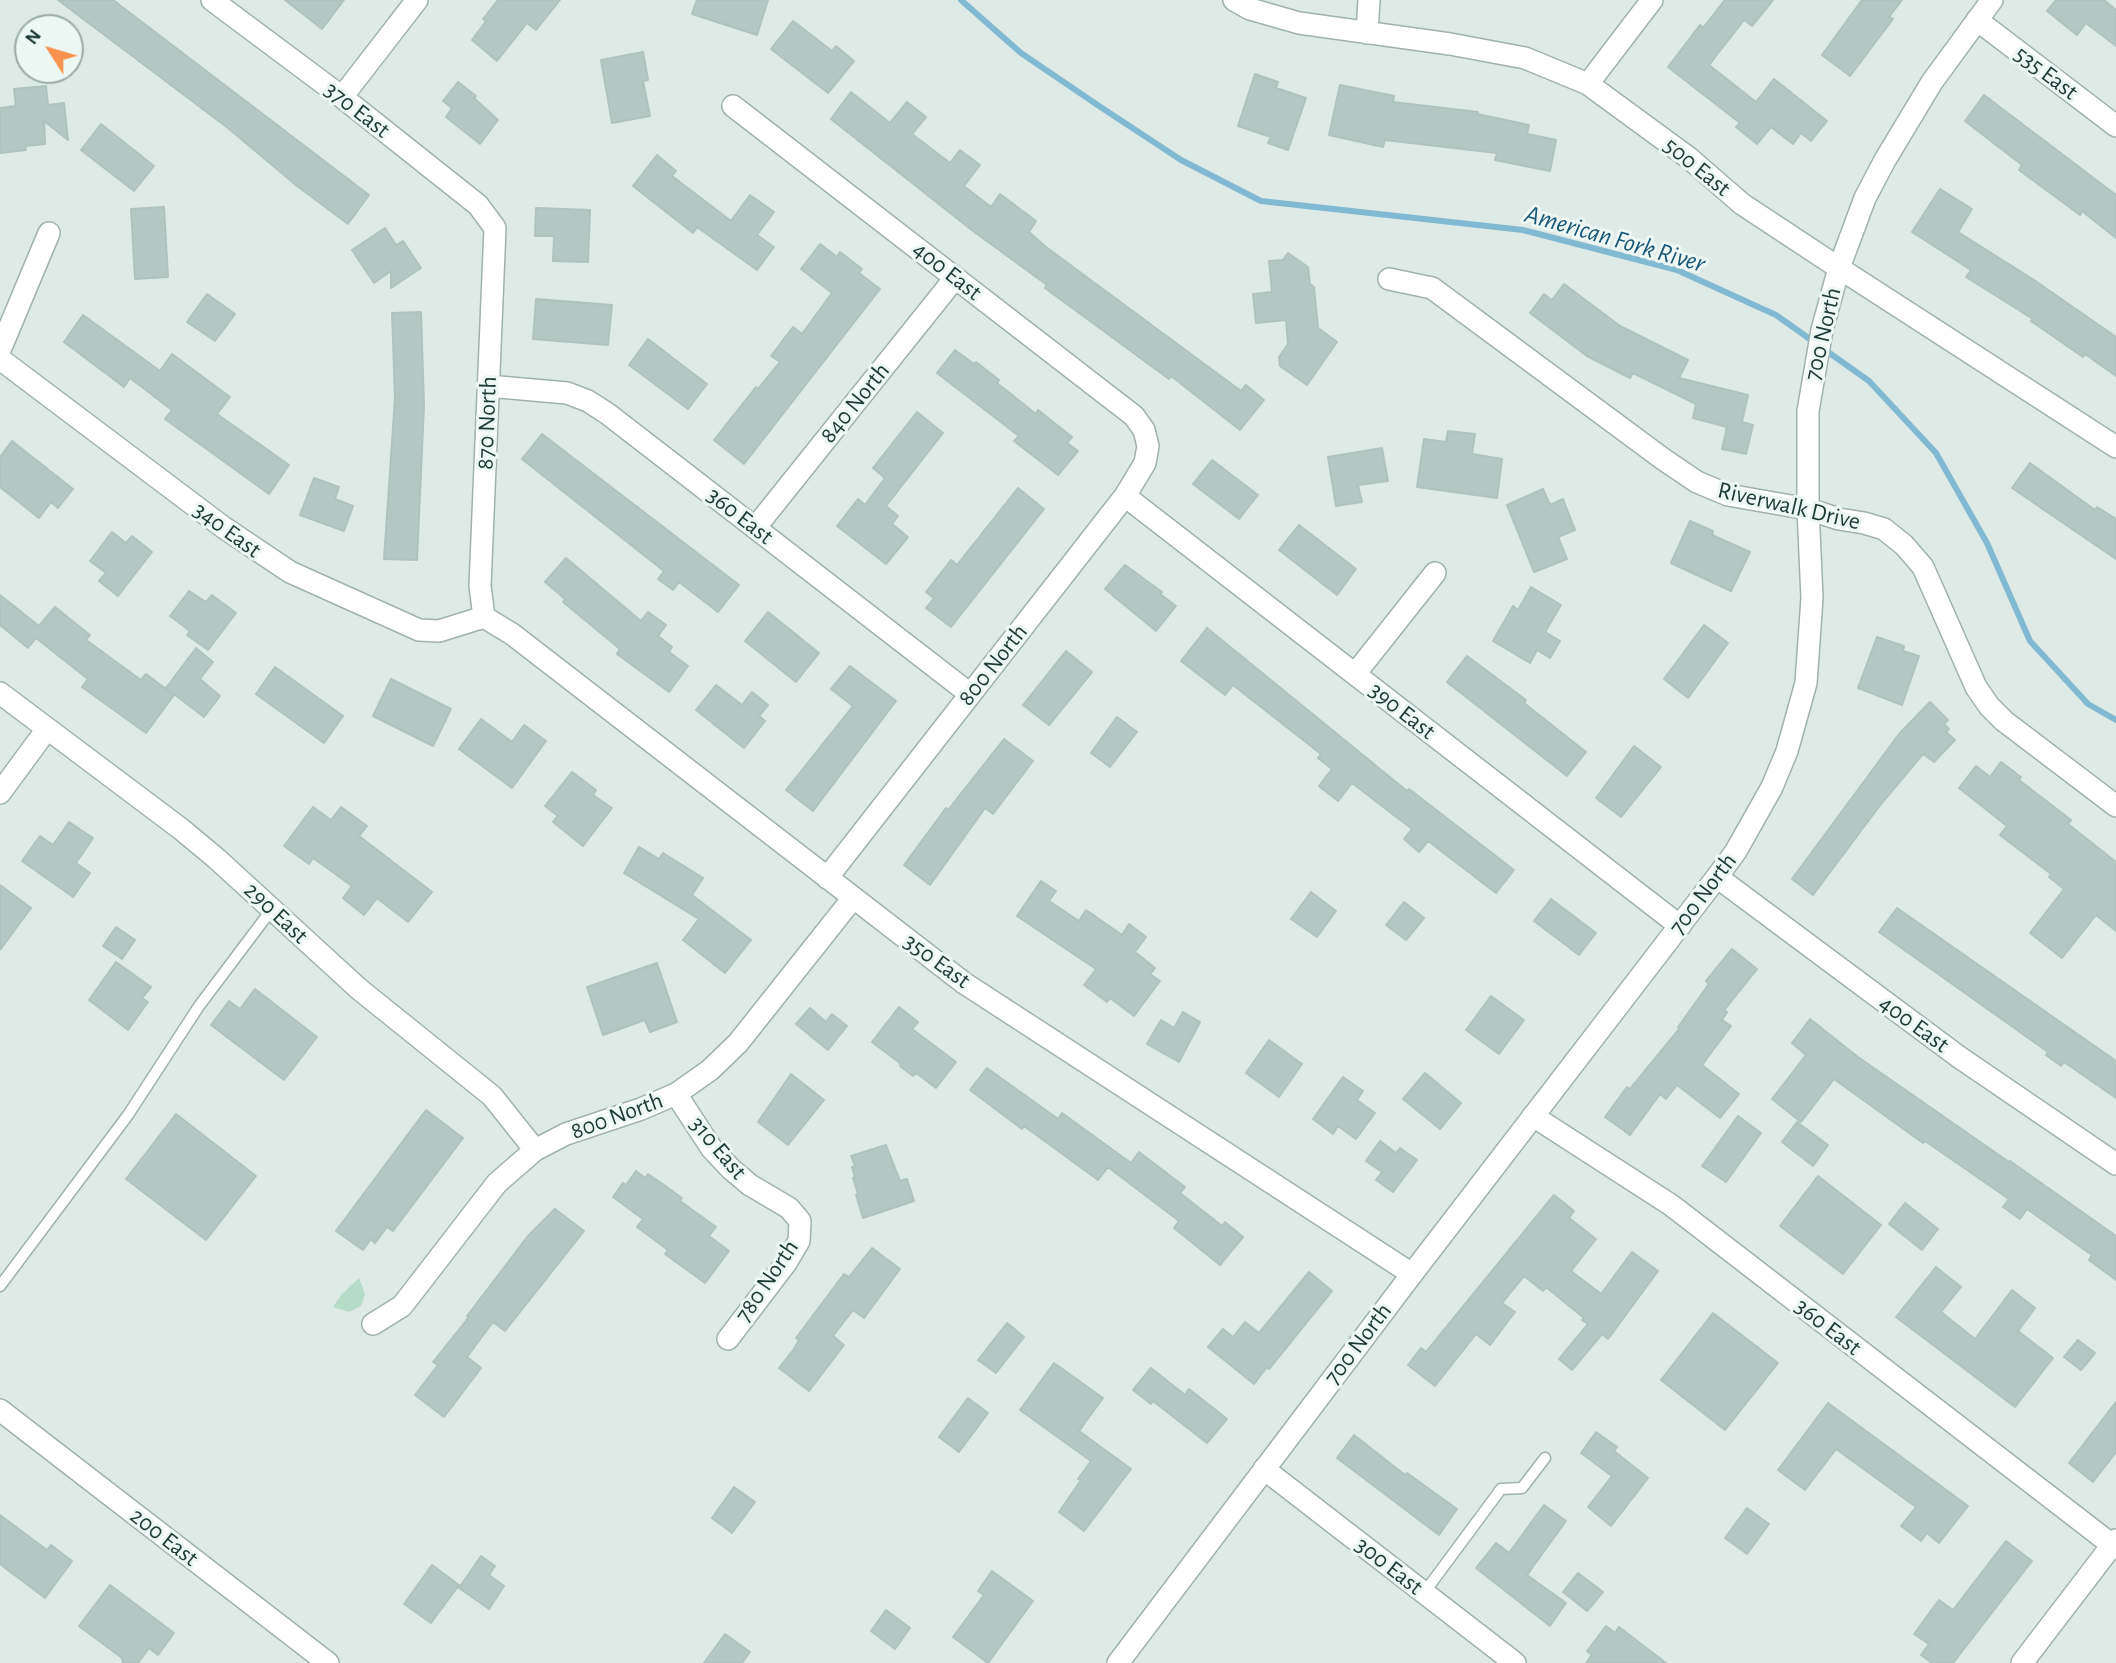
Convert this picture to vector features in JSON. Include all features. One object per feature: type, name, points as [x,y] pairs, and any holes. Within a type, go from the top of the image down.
[{"type":"street","name":"370 East","points":[[212,0],[342,97],[478,205],[495,228]]},
{"type":"street","points":[[342,97],[416,0]]},
{"type":"street","name":"500 East","points":[[1234,0],[1250,9],[1299,23],[1450,44],[1525,58],[1588,84],[1689,158],[1742,204],[2116,447]]},
{"type":"street","points":[[1367,33],[1369,0]]},
{"type":"street","points":[[1588,84],[1652,0]]},
{"type":"street","name":"700 North","points":[[1118,1663],[1717,877],[1736,851],[1772,788],[1798,717],[1806,683],[1812,598],[1808,411],[1822,330],[1839,268],[1865,198],[1885,160],[1932,82],[1992,0]]},
{"type":"street","name":"535 East","points":[[1977,20],[2116,126]]},
{"type":"street","name":"400 East","points":[[733,106],[1133,416],[1144,430],[1148,446]]},
{"type":"street","name":"870 North","points":[[484,617],[480,586],[495,228]]},
{"type":"street","points":[[0,350],[49,233]]},
{"type":"street","name":"840 North","points":[[755,528],[955,278]]},
{"type":"street","name":"Riverwalk Drive","points":[[1389,279],[1432,288],[1697,482],[1728,495],[1808,509],[1884,529],[1905,545],[1923,568],[1967,669],[1989,706],[2116,806]]},
{"type":"street","name":"340 East","points":[[0,359],[223,527],[290,572],[419,630],[439,631],[484,617]]},
{"type":"street","name":"360 East","points":[[488,386],[567,394],[587,401],[608,414],[970,694]]},
{"type":"street","name":"800 North","points":[[827,878],[1125,496],[1145,463],[1148,446]]},
{"type":"street","name":"390 East","points":[[1125,496],[1679,926]]},
{"type":"street","points":[[1355,674],[1435,573]]},
{"type":"street","name":"350 East","points":[[484,617],[512,634],[964,983],[1412,1274]]},
{"type":"street","name":"290 East","points":[[0,693],[181,829],[359,989],[492,1096],[535,1150]]},
{"type":"street","points":[[0,793],[47,729]]},
{"type":"street","name":"400 East","points":[[1717,877],[1959,1057],[2116,1164]]},
{"type":"street","name":"800 North","points":[[373,1324],[402,1306],[497,1184],[535,1150],[566,1134],[677,1094],[710,1070],[738,1042],[853,898]]},
{"type":"street","name":"310 East","points":[[677,1094],[712,1149],[731,1169],[750,1185],[789,1209],[800,1221]]},
{"type":"street","name":"360 East","points":[[1533,1116],[1671,1205],[2115,1544]]},
{"type":"street","name":"780 North","points":[[728,1339],[786,1263],[799,1241],[800,1221]]},
{"type":"street","name":"200 East","points":[[0,1410],[328,1663]]},
{"type":"street","name":"300 East","points":[[1264,1469],[1515,1663]]},
{"type":"street","points":[[2022,1663],[2115,1544]]},
{"type":"lane","points":[[0,1286],[128,1115],[200,1006],[272,909]]},
{"type":"lane","points":[[1424,1593],[1501,1489],[1522,1488],[1545,1458]]},
{"type":"green space","points":[[359,1278],[365,1294],[361,1306],[349,1312],[333,1307],[341,1295]]},
{"type":"building","points":[[58,0],[113,0],[369,195],[348,224],[297,186],[228,128],[84,20],[84,14],[77,14]]},
{"type":"building","points":[[285,0],[344,0],[322,29]]},
{"type":"building","points":[[498,0],[560,0],[536,30],[527,23],[497,61],[472,40],[486,21],[483,19]]},
{"type":"building","points":[[697,0],[768,0],[757,35],[692,14]]},
{"type":"building","points":[[1725,0],[1773,0],[1752,26],[1744,20],[1709,65],[1756,102],[1774,79],[1827,121],[1811,141],[1801,133],[1793,144],[1771,127],[1757,144],[1736,127],[1740,123],[1668,67],[1700,25],[1703,28]]},
{"type":"building","points":[[1862,0],[1902,0],[1889,17],[1893,19],[1850,76],[1822,55]]},
{"type":"building","points":[[2056,0],[2104,0],[2116,10],[2116,46],[2086,23],[2077,35],[2047,11]]},
{"type":"building","points":[[793,21],[832,51],[836,46],[854,61],[828,93],[771,49]]},
{"type":"building","points":[[643,52],[648,80],[643,81],[650,116],[612,123],[601,60]]},
{"type":"building","points":[[1255,74],[1278,82],[1276,88],[1306,98],[1288,150],[1268,143],[1271,137],[1238,126]]},
{"type":"building","points":[[458,82],[476,96],[474,98],[498,120],[480,144],[446,117],[452,108],[443,101]]},
{"type":"building","points":[[1340,85],[1394,96],[1393,102],[1478,112],[1477,114],[1529,125],[1527,134],[1556,140],[1550,171],[1495,160],[1497,153],[1385,140],[1383,147],[1329,135]]},
{"type":"building","points":[[46,86],[48,105],[64,103],[68,140],[44,121],[45,144],[25,146],[26,150],[0,153],[0,108],[16,106],[14,89]]},
{"type":"building","points":[[851,92],[890,123],[907,102],[926,117],[912,134],[950,163],[960,150],[980,165],[964,186],[991,207],[1000,194],[1036,221],[1029,232],[1046,247],[1241,391],[1246,385],[1264,400],[1240,430],[1171,376],[1169,379],[1045,288],[1047,285],[973,231],[831,119]]},
{"type":"building","points":[[1984,95],[2116,195],[2116,238],[2082,211],[2080,215],[2019,170],[2022,165],[1965,121]]},
{"type":"building","points":[[101,124],[154,166],[134,191],[81,150]]},
{"type":"building","points":[[657,155],[676,171],[672,176],[731,221],[750,195],[774,212],[757,235],[774,247],[757,270],[697,227],[693,233],[633,186]]},
{"type":"building","points":[[1940,189],[1972,209],[1958,232],[2116,337],[2116,376],[2085,354],[2083,357],[2031,321],[2033,319],[1966,277],[1971,270],[1912,232]]},
{"type":"building","points":[[164,207],[168,277],[135,279],[131,209]]},
{"type":"building","points":[[536,208],[590,210],[588,262],[553,261],[554,236],[535,236]]},
{"type":"building","points":[[385,228],[396,245],[403,241],[421,268],[391,288],[391,271],[374,283],[352,250]]},
{"type":"building","points":[[820,244],[837,257],[840,252],[862,269],[859,273],[880,289],[744,464],[714,440],[756,387],[758,389],[780,362],[771,356],[793,327],[802,334],[832,293],[801,269]]},
{"type":"building","points":[[1288,253],[1308,267],[1310,284],[1314,287],[1318,328],[1337,342],[1307,385],[1280,366],[1279,357],[1288,344],[1286,320],[1256,323],[1253,294],[1272,292],[1269,261],[1283,260]]},
{"type":"building","points":[[1564,284],[1620,326],[1688,360],[1679,378],[1748,395],[1742,422],[1753,425],[1746,454],[1722,449],[1727,427],[1693,418],[1696,404],[1633,373],[1630,378],[1587,356],[1530,313],[1544,294],[1552,300]]},
{"type":"building","points":[[207,294],[235,314],[215,341],[187,322]]},
{"type":"building","points":[[536,299],[612,305],[608,345],[533,339]]},
{"type":"building","points":[[421,312],[424,406],[417,560],[384,559],[395,398],[392,313]]},
{"type":"building","points":[[83,315],[160,371],[172,354],[230,397],[217,414],[289,465],[269,494],[165,419],[172,410],[130,378],[124,387],[64,342]]},
{"type":"building","points":[[648,339],[707,384],[688,409],[629,365]]},
{"type":"building","points":[[955,350],[999,380],[997,383],[1036,414],[1038,410],[1072,437],[1067,443],[1078,451],[1058,475],[1014,441],[1019,436],[937,373]]},
{"type":"building","points":[[917,412],[943,433],[886,506],[898,516],[892,524],[908,537],[886,564],[837,526],[858,499],[865,505],[885,478],[873,468]]},
{"type":"building","points":[[1448,431],[1475,434],[1472,454],[1502,459],[1497,498],[1417,487],[1424,439],[1446,442]]},
{"type":"building","points":[[542,434],[739,585],[718,612],[679,582],[673,590],[658,579],[664,571],[522,459]]},
{"type":"building","points":[[12,441],[73,489],[58,508],[51,502],[39,518],[0,487],[0,457]]},
{"type":"building","points":[[1382,448],[1388,481],[1358,485],[1362,502],[1336,506],[1328,457]]},
{"type":"building","points":[[1212,460],[1258,495],[1239,519],[1193,484]]},
{"type":"building","points":[[2030,463],[2095,510],[2097,507],[2116,519],[2116,559],[2012,488]]},
{"type":"building","points":[[314,478],[339,487],[335,499],[353,506],[344,531],[300,515]]},
{"type":"building","points":[[1018,488],[1044,509],[951,627],[926,608],[934,598],[926,592],[951,560],[957,565]]},
{"type":"building","points":[[1543,489],[1550,505],[1563,499],[1575,530],[1558,537],[1567,559],[1534,572],[1507,505]]},
{"type":"building","points":[[1690,521],[1713,531],[1712,535],[1750,552],[1731,591],[1671,563]]},
{"type":"building","points":[[1299,525],[1356,569],[1337,595],[1279,550]]},
{"type":"building","points":[[112,532],[126,543],[132,536],[152,552],[118,596],[99,581],[106,573],[90,561]]},
{"type":"building","points":[[566,558],[641,621],[648,612],[666,625],[658,636],[672,647],[669,652],[688,666],[669,692],[617,654],[620,649],[563,602],[565,599],[545,582]]},
{"type":"building","points":[[1125,565],[1162,592],[1160,594],[1176,606],[1156,631],[1105,589]]},
{"type":"building","points":[[1531,587],[1561,605],[1545,632],[1560,641],[1550,658],[1537,650],[1530,663],[1493,641],[1513,606],[1518,610]]},
{"type":"building","points":[[189,591],[206,602],[212,595],[236,613],[208,650],[187,635],[190,631],[170,616]]},
{"type":"building","points":[[0,595],[39,626],[55,607],[90,635],[86,640],[141,680],[146,674],[174,695],[146,733],[82,687],[88,679],[36,638],[28,648],[0,625]]},
{"type":"building","points":[[768,612],[819,653],[796,682],[745,641]]},
{"type":"building","points":[[1704,625],[1728,643],[1688,698],[1664,679]]},
{"type":"building","points":[[1207,628],[1407,791],[1409,789],[1514,870],[1496,893],[1428,841],[1419,852],[1404,839],[1412,829],[1352,783],[1338,801],[1319,786],[1332,769],[1318,758],[1321,754],[1233,685],[1225,695],[1181,661]]},
{"type":"building","points":[[1877,637],[1904,646],[1903,651],[1919,656],[1902,705],[1858,688]]},
{"type":"building","points":[[196,648],[213,662],[200,679],[220,696],[204,717],[166,688]]},
{"type":"building","points":[[1066,651],[1092,672],[1049,725],[1023,705]]},
{"type":"building","points":[[1467,656],[1526,700],[1524,703],[1586,752],[1567,776],[1447,682]]},
{"type":"building","points":[[850,666],[896,701],[813,811],[786,790],[853,706],[831,689]]},
{"type":"building","points":[[275,667],[343,716],[324,743],[256,694]]},
{"type":"building","points":[[391,679],[451,709],[433,746],[373,716]]},
{"type":"building","points":[[716,685],[742,705],[752,692],[768,705],[759,716],[765,721],[744,748],[696,710]]},
{"type":"building","points":[[1930,702],[1948,720],[1944,724],[1949,729],[1946,732],[1955,740],[1934,762],[1923,754],[1881,804],[1813,895],[1792,879],[1899,734]]},
{"type":"building","points":[[1117,717],[1137,732],[1110,767],[1091,753]]},
{"type":"building","points":[[481,719],[512,742],[524,725],[546,741],[512,788],[459,749]]},
{"type":"building","points":[[1004,739],[1033,761],[993,814],[985,808],[930,885],[904,865],[946,808],[948,810]]},
{"type":"building","points":[[1634,746],[1661,767],[1621,817],[1596,798]]},
{"type":"building","points":[[2001,762],[2021,777],[2019,780],[2071,820],[2068,824],[2116,862],[2116,931],[2096,915],[2062,958],[2030,933],[2064,889],[2049,877],[2051,874],[2000,835],[2007,826],[1959,788],[1976,766],[1990,777]]},
{"type":"building","points":[[572,772],[596,790],[593,795],[612,808],[583,846],[553,822],[558,816],[545,806]]},
{"type":"building","points":[[313,807],[331,820],[341,807],[367,826],[359,836],[432,892],[408,922],[377,898],[364,915],[343,898],[352,886],[313,858],[309,864],[284,846]]},
{"type":"building","points":[[69,822],[93,838],[76,863],[90,873],[73,897],[22,861],[40,836],[53,845]]},
{"type":"building","points":[[639,847],[659,859],[663,853],[703,878],[692,895],[751,940],[725,973],[683,940],[699,919],[624,873]]},
{"type":"building","points":[[1041,881],[1056,891],[1049,901],[1079,921],[1086,910],[1122,935],[1129,924],[1146,937],[1135,952],[1155,968],[1150,974],[1160,981],[1134,1016],[1110,998],[1107,1002],[1084,985],[1096,969],[1017,916]]},
{"type":"building","points":[[0,885],[31,908],[0,950]]},
{"type":"building","points":[[1311,892],[1336,911],[1317,937],[1291,919]]},
{"type":"building","points":[[1551,899],[1596,933],[1579,955],[1534,921]]},
{"type":"building","points":[[1404,902],[1424,918],[1406,940],[1386,925]]},
{"type":"building","points":[[1897,908],[2116,1061],[2116,1098],[2064,1062],[2061,1066],[2046,1055],[2048,1052],[1879,932]]},
{"type":"building","points":[[116,927],[135,940],[122,959],[103,946]]},
{"type":"building","points":[[1732,949],[1757,969],[1724,1010],[1727,1012],[1722,1020],[1731,1026],[1702,1065],[1739,1094],[1720,1118],[1677,1085],[1666,1099],[1660,1094],[1630,1135],[1605,1117],[1627,1087],[1630,1089],[1680,1028],[1678,1027],[1709,984],[1706,981]]},
{"type":"building","points":[[116,962],[151,987],[142,998],[148,1002],[128,1030],[89,1000]]},
{"type":"building","points":[[657,963],[677,1022],[650,1032],[645,1020],[603,1035],[587,987]]},
{"type":"building","points":[[255,989],[317,1037],[284,1080],[211,1025],[229,1001],[240,1009]]},
{"type":"building","points":[[1491,996],[1524,1020],[1499,1054],[1466,1030]]},
{"type":"building","points":[[899,1007],[918,1022],[912,1029],[956,1062],[936,1088],[916,1073],[913,1076],[872,1042]]},
{"type":"building","points":[[810,1008],[826,1022],[832,1014],[847,1026],[828,1050],[796,1024]]},
{"type":"building","points":[[1183,1012],[1200,1022],[1179,1062],[1147,1044],[1161,1020],[1174,1028]]},
{"type":"building","points":[[1810,1019],[1858,1057],[2116,1236],[2116,1280],[2089,1260],[2092,1255],[2027,1209],[2020,1219],[2003,1207],[2009,1199],[1925,1141],[1923,1143],[1834,1079],[1801,1122],[1772,1099],[1806,1055],[1792,1043]]},
{"type":"building","points":[[1269,1040],[1302,1064],[1279,1097],[1246,1073]]},
{"type":"building","points":[[987,1068],[1058,1119],[1062,1113],[1131,1163],[1139,1152],[1185,1187],[1180,1193],[1222,1226],[1225,1222],[1243,1237],[1220,1265],[1174,1228],[1179,1221],[1108,1167],[1098,1180],[970,1090]]},
{"type":"building","points":[[1425,1073],[1461,1103],[1440,1129],[1403,1099]]},
{"type":"building","points":[[791,1074],[824,1100],[788,1145],[758,1122]]},
{"type":"building","points":[[1343,1077],[1363,1091],[1357,1100],[1375,1113],[1356,1139],[1338,1126],[1333,1134],[1313,1119]]},
{"type":"building","points":[[426,1110],[463,1138],[393,1231],[387,1227],[375,1243],[371,1239],[363,1250],[336,1231]]},
{"type":"building","points":[[176,1114],[256,1176],[206,1240],[126,1179]]},
{"type":"building","points":[[1738,1116],[1761,1133],[1726,1182],[1702,1166]]},
{"type":"building","points":[[1797,1122],[1828,1145],[1813,1166],[1782,1142]]},
{"type":"building","points":[[1380,1141],[1396,1153],[1400,1148],[1417,1160],[1393,1192],[1376,1180],[1382,1172],[1366,1161]]},
{"type":"building","points":[[886,1145],[900,1181],[907,1179],[914,1201],[863,1218],[856,1195],[858,1194],[852,1167],[855,1166],[851,1156]]},
{"type":"building","points":[[636,1171],[645,1178],[648,1174],[664,1185],[682,1198],[680,1201],[716,1227],[709,1236],[729,1251],[705,1283],[665,1254],[668,1250],[637,1227],[643,1219],[613,1197]]},
{"type":"building","points":[[1818,1176],[1881,1225],[1843,1274],[1780,1226]]},
{"type":"building","points":[[1554,1195],[1574,1211],[1569,1218],[1596,1239],[1571,1271],[1601,1294],[1632,1252],[1658,1271],[1608,1339],[1602,1334],[1572,1370],[1559,1359],[1588,1324],[1546,1287],[1543,1291],[1524,1276],[1502,1303],[1515,1312],[1490,1345],[1476,1334],[1435,1386],[1408,1365],[1421,1348],[1426,1352]]},
{"type":"building","points":[[1905,1203],[1938,1229],[1922,1250],[1889,1224]]},
{"type":"building","points":[[555,1209],[584,1231],[505,1331],[493,1322],[467,1357],[481,1368],[444,1417],[415,1395],[438,1365],[433,1362],[469,1317],[467,1316],[528,1236]]},
{"type":"building","points":[[872,1248],[900,1269],[864,1318],[853,1310],[833,1336],[844,1345],[809,1391],[779,1368],[794,1349],[799,1340],[796,1338],[844,1274],[849,1277]]},
{"type":"building","points":[[1936,1267],[1961,1287],[1941,1312],[1975,1339],[2012,1290],[2035,1308],[2018,1331],[2053,1358],[2015,1407],[1896,1317]]},
{"type":"building","points":[[1309,1272],[1332,1291],[1254,1384],[1208,1347],[1223,1329],[1233,1337],[1245,1322],[1259,1333]]},
{"type":"building","points":[[1713,1313],[1778,1363],[1725,1430],[1661,1380]]},
{"type":"building","points":[[1007,1323],[1024,1337],[996,1373],[978,1360]]},
{"type":"building","points":[[2078,1340],[2095,1353],[2081,1370],[2064,1357]]},
{"type":"building","points":[[1054,1363],[1103,1398],[1079,1431],[1131,1469],[1084,1531],[1059,1512],[1091,1461],[1020,1410]]},
{"type":"building","points":[[1151,1368],[1185,1395],[1189,1389],[1227,1419],[1207,1443],[1153,1401],[1151,1404],[1133,1390]]},
{"type":"building","points":[[968,1398],[988,1413],[959,1452],[939,1437]]},
{"type":"building","points":[[2116,1402],[2116,1452],[2093,1482],[2069,1463]]},
{"type":"building","points":[[1828,1403],[1968,1506],[1939,1543],[1927,1533],[1921,1541],[1901,1526],[1916,1507],[1836,1449],[1805,1490],[1778,1470]]},
{"type":"building","points":[[1596,1432],[1617,1447],[1614,1451],[1648,1478],[1611,1526],[1588,1507],[1612,1476],[1581,1453]]},
{"type":"building","points":[[1354,1435],[1405,1475],[1407,1473],[1457,1509],[1439,1535],[1337,1458]]},
{"type":"building","points":[[734,1487],[755,1502],[732,1533],[712,1518]]},
{"type":"building","points":[[1544,1505],[1566,1521],[1527,1575],[1566,1603],[1550,1626],[1476,1568],[1496,1543],[1509,1553]]},
{"type":"building","points":[[1747,1508],[1769,1524],[1747,1554],[1725,1538]]},
{"type":"building","points":[[0,1515],[47,1550],[51,1545],[72,1561],[45,1598],[0,1564]]},
{"type":"building","points":[[2006,1541],[2032,1561],[1953,1663],[1932,1663],[1921,1655],[1929,1644],[1914,1634],[1939,1600],[1953,1610]]},
{"type":"building","points":[[481,1556],[495,1566],[489,1575],[504,1586],[489,1609],[459,1588]]},
{"type":"building","points":[[432,1565],[459,1585],[431,1623],[404,1604]]},
{"type":"building","points":[[992,1571],[1033,1601],[988,1663],[953,1637],[984,1595],[978,1591]]},
{"type":"building","points":[[1578,1573],[1603,1592],[1587,1611],[1563,1592]]},
{"type":"building","points":[[110,1585],[174,1633],[158,1655],[149,1648],[138,1663],[123,1663],[122,1658],[79,1626]]},
{"type":"building","points":[[886,1610],[910,1628],[895,1649],[871,1631]]},
{"type":"building","points":[[1606,1626],[1615,1633],[1619,1627],[1666,1663],[1586,1663],[1592,1655],[1587,1651]]},
{"type":"building","points":[[725,1634],[750,1652],[742,1663],[704,1663]]},
{"type":"waterway","name":"American Fork River","points":[[961,0],[1021,53],[1099,106],[1181,160],[1261,201],[1523,230],[1677,270],[1776,315],[1869,381],[1936,453],[1987,543],[2030,641],[2088,704],[2116,720]]}]
